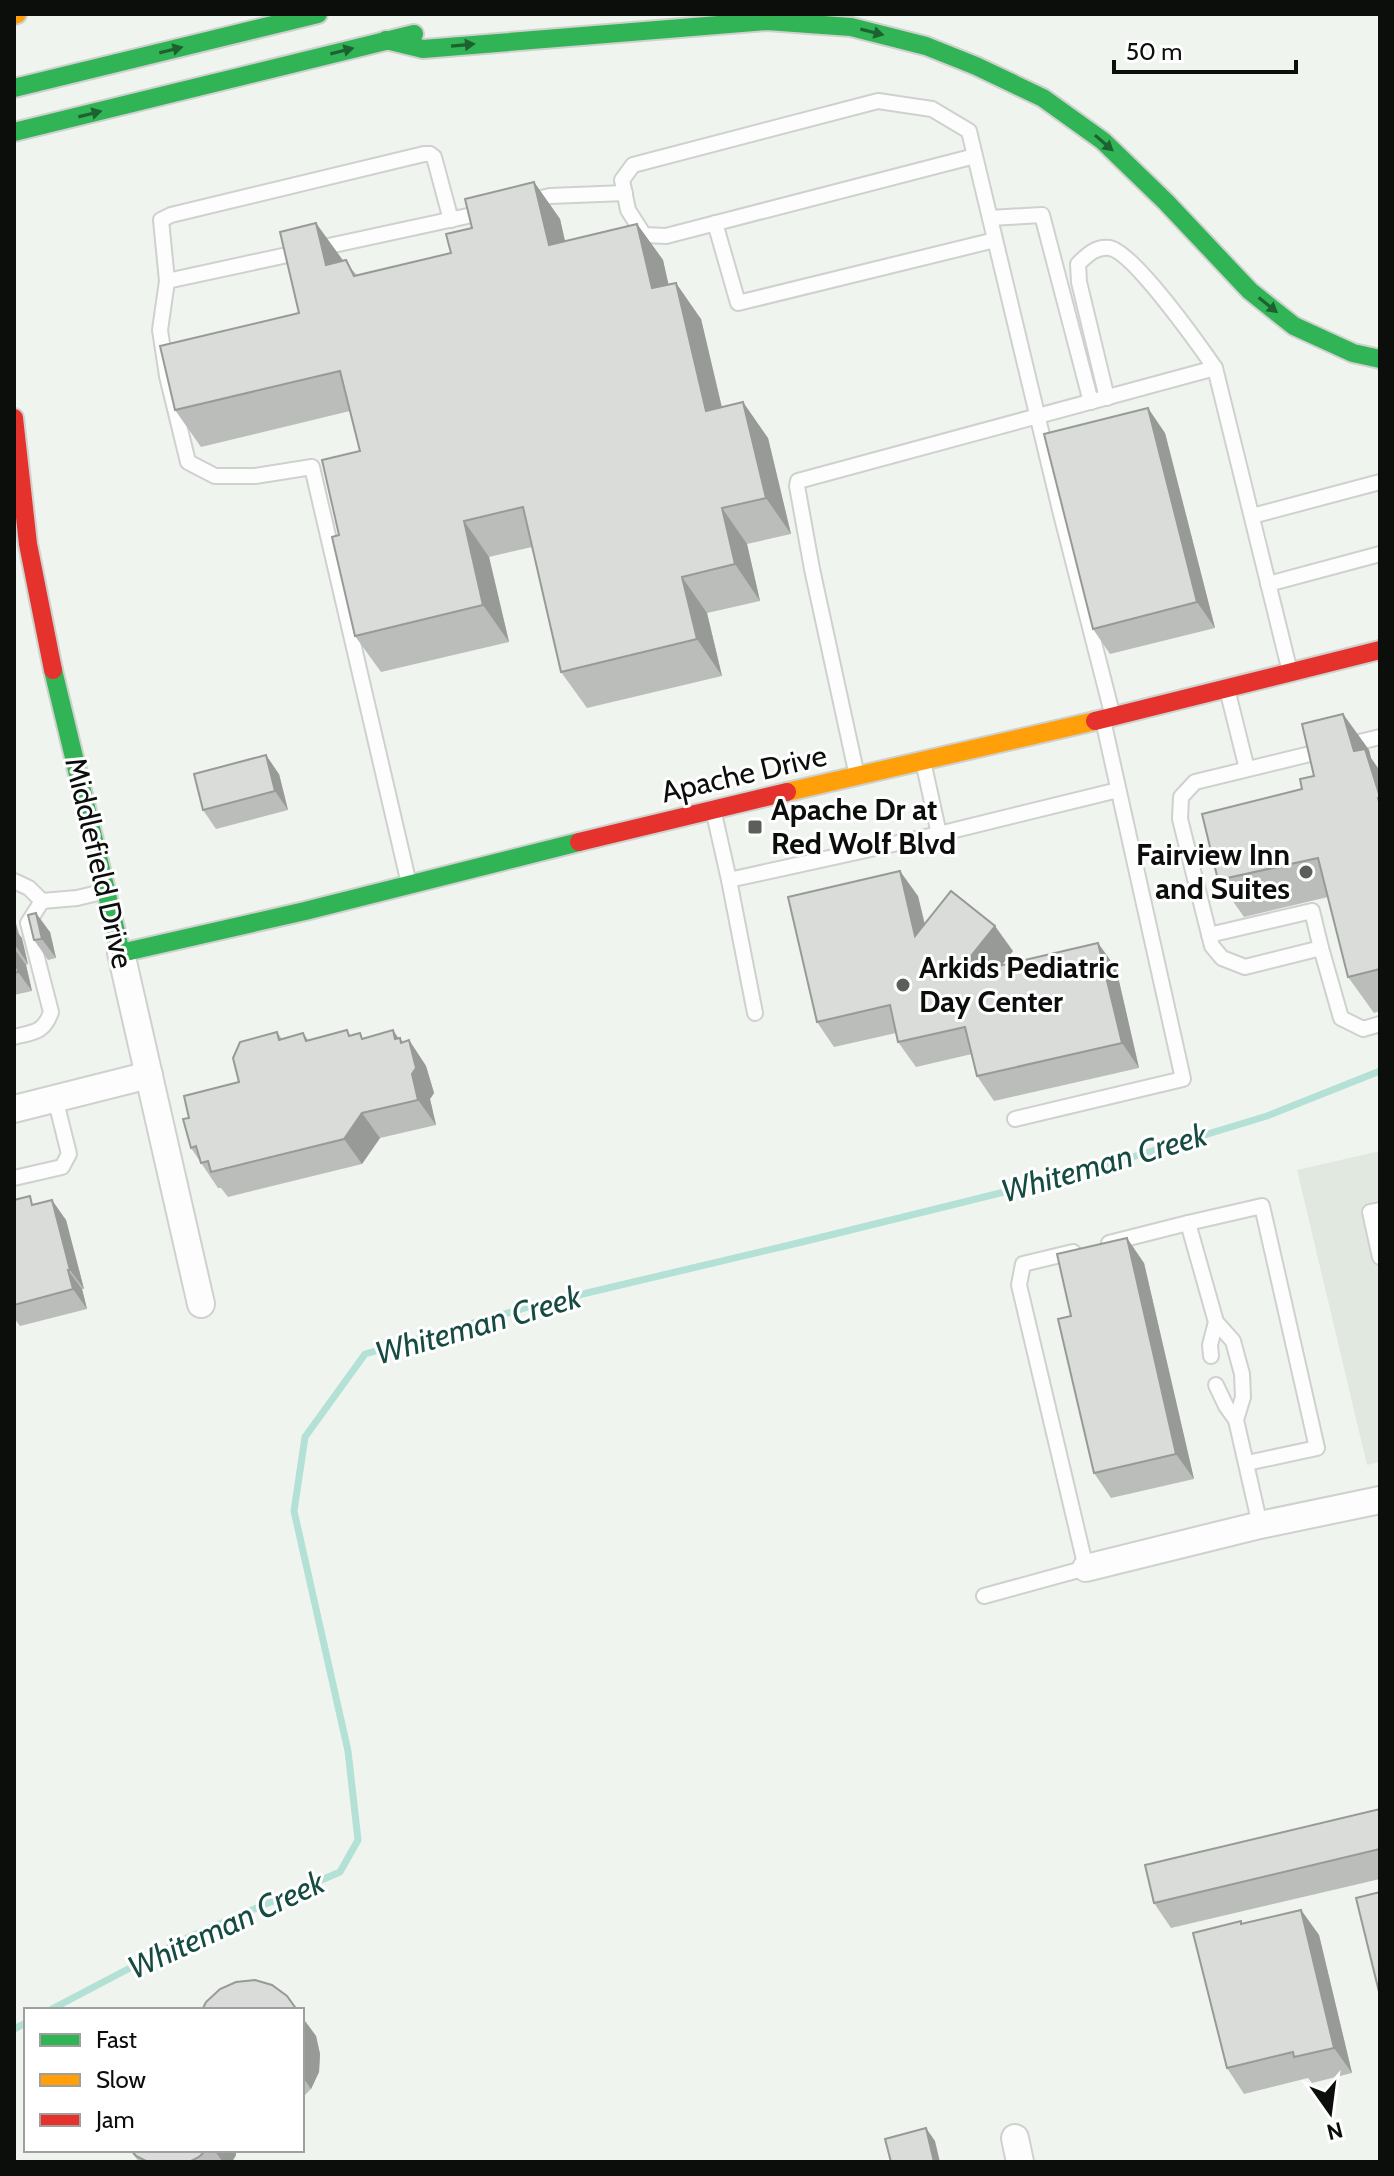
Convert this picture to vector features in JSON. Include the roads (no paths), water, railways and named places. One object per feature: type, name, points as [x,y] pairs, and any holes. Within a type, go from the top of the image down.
[{"type":"main road","points":[[14,88],[318,14]]},
{"type":"main road","points":[[386,40],[423,49],[767,21],[851,27],[926,46],[1043,98],[1103,141],[1250,291],[1294,326],[1342,349],[1380,359]]},
{"type":"main road","points":[[14,132],[432,29]]},
{"type":"main road","name":"Middlefield Drive","points":[[14,418],[28,544],[47,646],[121,953]]},
{"type":"main road","name":"Apache Drive","points":[[121,953],[713,809],[1108,718],[1380,650]]},
{"type":"street","name":"Middlefield Drive","points":[[121,953],[201,1304]]},
{"type":"street","points":[[14,1109],[149,1075]]},
{"type":"street","points":[[1086,1568],[1260,1525],[1380,1500]]},
{"type":"lane","points":[[975,156],[666,236],[644,235],[628,210],[622,180],[633,165],[878,101],[932,109],[969,131],[990,218],[1108,718],[1118,790],[1183,1079],[1015,1119]]},
{"type":"lane","points":[[409,885],[312,467],[255,476],[215,476],[188,462],[167,376],[160,330],[167,281],[161,220],[171,215],[430,154],[434,157],[451,220]]},
{"type":"lane","points":[[167,281],[550,196],[625,193]]},
{"type":"lane","points":[[990,218],[1042,215],[1091,402]]},
{"type":"lane","points":[[715,223],[738,303],[995,240]]},
{"type":"lane","points":[[1107,398],[1079,282],[1078,264],[1099,248],[1114,249],[1134,267],[1174,309],[1215,368],[1290,672]]},
{"type":"lane","points":[[857,776],[812,569],[798,481],[1215,368]]},
{"type":"lane","points":[[1252,516],[1380,482]]},
{"type":"lane","points":[[1268,584],[1380,554]]},
{"type":"lane","points":[[1227,688],[1247,769]]},
{"type":"lane","points":[[1321,948],[1245,967],[1222,958],[1212,946],[1209,935],[1180,819],[1181,797],[1195,782],[1380,737]]},
{"type":"lane","points":[[923,761],[939,834]]},
{"type":"lane","points":[[729,880],[939,834],[1118,790]]},
{"type":"lane","points":[[713,809],[755,1013]]},
{"type":"lane","points":[[14,881],[29,888],[42,901],[77,898],[106,891]]},
{"type":"lane","points":[[14,1037],[37,1031],[47,1024],[51,1012],[28,923],[42,901]]},
{"type":"lane","points":[[1209,935],[1312,911],[1341,1018],[1363,1029],[1380,1024]]},
{"type":"lane","points":[[14,1178],[62,1167],[69,1154],[55,1098]]},
{"type":"lane","points":[[984,1596],[1086,1568],[1019,1285],[1023,1264],[1262,1206],[1317,1448],[1247,1463]]},
{"type":"lane","points":[[1380,1210],[1370,1212],[1380,1257]]},
{"type":"lane","points":[[1188,1223],[1216,1322],[1233,1341],[1242,1374],[1243,1397],[1236,1420]]},
{"type":"lane","points":[[1211,1356],[1210,1345],[1216,1322]]},
{"type":"lane","points":[[1216,1385],[1236,1420],[1260,1525]]},
{"type":"waterway","name":"Whiteman Creek","points":[[54,2008],[187,1938],[340,1872],[358,1840],[348,1751],[294,1511],[305,1437],[365,1354],[532,1306],[1073,1175],[1267,1116],[1380,1071]]},
{"type":"waterway","name":"Whiteman Creek","points":[[14,2029],[24,2024]]},
{"type":"place","name":"Apache Dr at Red Wolf Blvd","points":[[755,827]]},
{"type":"place","name":"Fairview Inn and Suites","points":[[1306,872]]},
{"type":"place","name":"Arkids Pediatric Day Center","points":[[903,985]]}]
